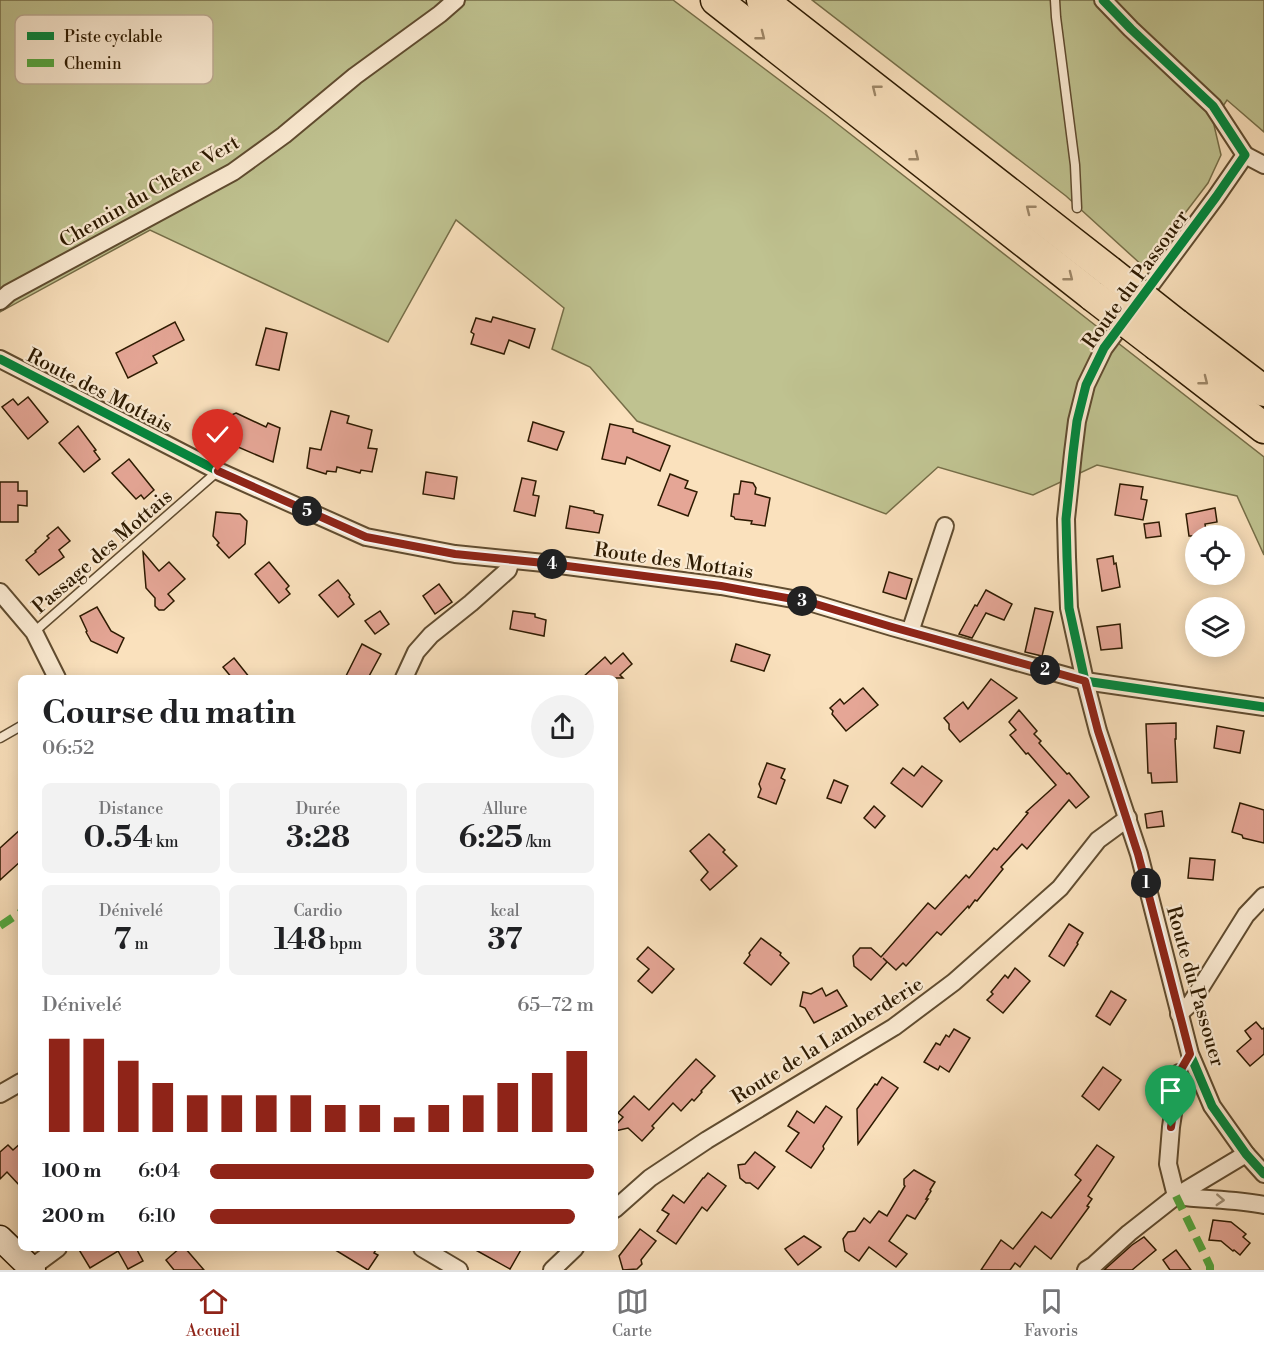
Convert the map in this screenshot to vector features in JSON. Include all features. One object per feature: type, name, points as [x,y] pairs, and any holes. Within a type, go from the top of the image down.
[{"type":"highway","points":[[716,0],[1093,296],[1167,335],[1264,391]]},
{"type":"highway","points":[[762,0],[1109,271],[1167,335],[1264,428]]},
{"type":"street","name":"Chemin du Chêne Vert","points":[[0,301],[9,293],[233,172],[284,135],[355,76],[456,0]]},
{"type":"street","points":[[1103,0],[1213,106],[1245,155],[1264,165]]},
{"type":"street","name":"Route du Passouer","points":[[1245,155],[1104,348],[1086,385],[1077,420],[1066,519],[1069,608],[1085,681],[1098,731],[1128,818],[1190,1054],[1212,1106],[1246,1154],[1264,1174]]},
{"type":"street","name":"Route des Mottais","points":[[0,359],[218,471],[366,537],[455,554],[721,586],[809,602],[1085,681],[1264,707]]},
{"type":"street","points":[[910,632],[945,525]]},
{"type":"street","points":[[405,675],[416,652],[431,635],[508,570],[511,560]]},
{"type":"street","points":[[0,592],[34,632],[56,675]]},
{"type":"street","name":"Route de la Lamberderie","points":[[618,1206],[650,1178],[887,1032],[954,982],[1060,888],[1098,840],[1128,818]]},
{"type":"street","points":[[1179,1014],[1191,1003],[1246,915],[1264,896]]},
{"type":"street","points":[[1176,1196],[1168,1164],[1179,1073]]},
{"type":"street","points":[[0,1094],[18,1085]]},
{"type":"street","points":[[1086,1270],[1176,1196],[1246,1154]]},
{"type":"street","points":[[1176,1196],[1264,1205]]},
{"type":"street","points":[[0,1238],[32,1269],[54,1251]]},
{"type":"street","points":[[427,1251],[459,1270]]},
{"type":"street","points":[[552,1270],[572,1251]]},
{"type":"lane","points":[[1055,0],[1075,165],[1077,208]]},
{"type":"lane","name":"Passage des Mottais","points":[[34,632],[218,471]]},
{"type":"lane","points":[[0,738],[18,728]]},
{"type":"green space","points":[[0,0],[673,0],[826,115],[1264,457],[1264,555],[1237,496],[1097,465],[1033,495],[938,467],[886,514],[637,421],[590,367],[552,349],[564,308],[456,220],[388,342],[150,230],[0,312]]},
{"type":"green space","points":[[812,0],[1264,0],[1264,132],[1227,100],[1213,121],[1221,155],[1208,183],[1144,267],[1066,196]]},
{"type":"building","points":[[493,317],[535,329],[529,348],[509,340],[504,354],[471,344],[474,334],[471,332],[476,318],[491,322]]},
{"type":"building","points":[[175,322],[184,340],[153,356],[157,363],[128,378],[116,353]]},
{"type":"building","points":[[266,328],[287,333],[279,370],[256,365]]},
{"type":"building","points":[[28,397],[48,422],[28,439],[2,407],[13,399],[18,405]]},
{"type":"building","points":[[331,411],[349,416],[347,423],[372,430],[368,448],[377,449],[372,472],[361,470],[360,473],[337,467],[336,472],[327,471],[326,474],[307,468],[310,448],[321,450]]},
{"type":"building","points":[[236,413],[266,427],[268,423],[280,428],[273,462],[216,436],[224,418]]},
{"type":"building","points":[[533,422],[564,432],[557,450],[528,441]]},
{"type":"building","points":[[610,424],[633,429],[633,432],[670,446],[660,471],[627,457],[625,464],[602,459]]},
{"type":"building","points":[[78,426],[100,459],[84,472],[59,443]]},
{"type":"building","points":[[129,459],[154,490],[144,499],[141,495],[136,499],[112,473]]},
{"type":"building","points":[[426,472],[457,477],[454,499],[423,494]]},
{"type":"building","points":[[670,474],[688,481],[685,488],[697,492],[688,516],[658,505]]},
{"type":"building","points":[[522,478],[536,481],[533,495],[539,496],[535,516],[514,511]]},
{"type":"building","points":[[741,481],[753,483],[756,488],[755,494],[770,498],[765,526],[751,524],[752,521],[735,519],[731,516],[734,494],[739,494]]},
{"type":"building","points":[[0,482],[18,482],[18,491],[27,491],[27,506],[18,505],[18,522],[0,522]]},
{"type":"building","points":[[1120,484],[1143,487],[1141,499],[1147,500],[1143,520],[1115,515]]},
{"type":"building","points":[[570,506],[603,515],[599,533],[566,528]]},
{"type":"building","points":[[1215,508],[1217,522],[1188,525],[1186,514]]},
{"type":"building","points":[[216,512],[240,514],[247,521],[245,544],[229,558],[217,545],[219,543],[213,536]]},
{"type":"building","points":[[1159,522],[1161,536],[1146,538],[1144,524]]},
{"type":"building","points":[[58,527],[70,541],[59,550],[64,557],[39,575],[26,560]]},
{"type":"building","points":[[143,552],[159,571],[169,562],[185,579],[168,594],[174,601],[164,610],[159,610],[155,606],[155,598],[146,588]]},
{"type":"building","points":[[1113,556],[1120,587],[1102,591],[1097,559]]},
{"type":"building","points":[[269,562],[289,586],[286,589],[290,594],[279,603],[255,574]]},
{"type":"building","points":[[889,572],[912,579],[906,599],[883,592]]},
{"type":"building","points":[[338,580],[354,604],[338,617],[319,595]]},
{"type":"building","points":[[439,584],[452,602],[435,614],[423,596]]},
{"type":"building","points":[[986,590],[1012,604],[1004,620],[986,613],[972,638],[959,634],[975,605],[977,606]]},
{"type":"building","points":[[97,607],[111,631],[124,638],[117,653],[91,641],[86,632],[80,616]]},
{"type":"building","points":[[1035,608],[1053,612],[1042,656],[1025,652]]},
{"type":"building","points":[[380,611],[389,624],[375,634],[365,621]]},
{"type":"building","points":[[513,611],[535,614],[535,617],[546,620],[544,636],[510,629]]},
{"type":"building","points":[[1120,624],[1122,648],[1101,650],[1097,627]]},
{"type":"building","points":[[362,644],[381,654],[370,675],[346,675]]},
{"type":"building","points":[[736,644],[770,655],[764,671],[731,661]]},
{"type":"building","points":[[623,653],[632,664],[620,675],[623,678],[618,678],[618,675],[585,675],[605,657],[611,664]]},
{"type":"building","points":[[234,658],[248,675],[230,675],[223,667]]},
{"type":"building","points":[[991,679],[1017,698],[960,742],[949,729],[949,724],[944,718],[963,702],[968,709]]},
{"type":"building","points":[[863,688],[878,705],[846,731],[830,708],[840,699],[844,704]]},
{"type":"building","points":[[1019,710],[1037,731],[1034,734],[1041,741],[1039,743],[1089,797],[1076,808],[1069,800],[1027,849],[1022,844],[1001,867],[1003,869],[977,901],[975,900],[969,908],[968,906],[941,935],[937,932],[906,966],[903,963],[896,970],[883,958],[887,962],[871,980],[854,966],[853,956],[860,948],[871,948],[881,957],[928,903],[935,909],[966,875],[969,878],[994,848],[997,850],[1028,813],[1026,812],[1056,785],[1010,735],[1016,730],[1009,722]]},
{"type":"building","points":[[1176,723],[1177,782],[1152,783],[1151,773],[1148,773],[1146,724]]},
{"type":"building","points":[[1217,726],[1244,731],[1240,753],[1214,748]]},
{"type":"building","points":[[767,763],[785,769],[781,778],[785,780],[776,804],[758,797],[761,789],[759,784]]},
{"type":"building","points":[[922,766],[942,781],[922,807],[891,783],[903,768],[914,776]]},
{"type":"building","points":[[834,780],[848,786],[841,803],[827,798]]},
{"type":"building","points":[[1240,803],[1264,810],[1264,843],[1243,838],[1242,835],[1232,832]]},
{"type":"building","points":[[874,806],[885,816],[875,828],[864,818]]},
{"type":"building","points":[[1162,811],[1164,826],[1147,828],[1145,814]]},
{"type":"building","points":[[18,832],[18,864],[0,880],[0,848]]},
{"type":"building","points":[[709,834],[737,866],[710,890],[701,880],[708,872],[690,851]]},
{"type":"building","points":[[1190,858],[1215,860],[1213,880],[1188,878]]},
{"type":"building","points":[[1069,924],[1083,933],[1064,966],[1049,956]]},
{"type":"building","points":[[761,938],[781,953],[780,955],[789,963],[771,985],[744,963]]},
{"type":"building","points":[[648,947],[674,969],[652,993],[638,981],[649,969],[637,959]]},
{"type":"building","points":[[1015,968],[1030,981],[1003,1013],[987,1000],[1005,975],[1008,978]]},
{"type":"building","points":[[822,988],[826,996],[837,990],[847,1006],[814,1023],[805,1008],[800,1006],[803,992],[811,994]]},
{"type":"building","points":[[1111,991],[1126,1000],[1110,1025],[1096,1016]]},
{"type":"building","points":[[1256,1022],[1262,1029],[1264,1028],[1264,1054],[1250,1066],[1237,1051],[1251,1039],[1245,1031]]},
{"type":"building","points":[[954,1029],[970,1038],[949,1072],[940,1066],[938,1070],[924,1062],[936,1043],[940,1045],[946,1035],[949,1037]]},
{"type":"building","points":[[696,1059],[715,1076],[694,1101],[692,1099],[681,1111],[673,1103],[642,1141],[628,1128],[618,1130],[618,1123],[623,1117],[618,1113],[634,1096],[649,1110]]},
{"type":"building","points":[[1103,1067],[1121,1080],[1099,1110],[1082,1096]]},
{"type":"building","points":[[882,1077],[898,1088],[858,1144],[857,1109]]},
{"type":"building","points":[[826,1106],[842,1117],[811,1168],[786,1151],[799,1133],[788,1126],[797,1111],[814,1123]]},
{"type":"building","points":[[8,1145],[13,1150],[18,1146],[18,1184],[7,1172],[0,1179],[0,1152]]},
{"type":"building","points":[[1097,1145],[1114,1157],[1088,1196],[1092,1199],[1087,1206],[1089,1207],[1051,1259],[1035,1246],[1020,1267],[1015,1263],[1010,1270],[981,1270],[1001,1240],[1013,1249],[1042,1212],[1051,1218],[1081,1180],[1075,1175]]},
{"type":"building","points":[[755,1152],[775,1167],[758,1189],[740,1178],[738,1165],[745,1164]]},
{"type":"building","points":[[914,1170],[935,1182],[926,1199],[928,1199],[915,1219],[907,1215],[889,1241],[907,1254],[896,1267],[869,1247],[859,1261],[845,1251],[843,1239],[848,1232],[855,1231],[864,1218],[870,1223],[879,1211],[887,1216],[905,1186],[904,1179]]},
{"type":"building","points":[[708,1173],[726,1186],[707,1211],[702,1207],[676,1244],[657,1231],[669,1214],[662,1210],[673,1195],[684,1203]]},
{"type":"building","points":[[1213,1220],[1231,1222],[1246,1234],[1243,1237],[1250,1243],[1240,1255],[1221,1241],[1209,1240]]},
{"type":"building","points":[[640,1229],[656,1241],[637,1269],[623,1270],[619,1256]]},
{"type":"building","points":[[804,1236],[821,1247],[798,1265],[785,1249]]},
{"type":"building","points":[[1144,1237],[1156,1250],[1132,1270],[1104,1270],[1132,1245]]},
{"type":"building","points":[[1176,1250],[1191,1270],[1170,1270],[1163,1260]]},
{"type":"building","points":[[80,1251],[118,1251],[90,1268]]},
{"type":"building","points":[[118,1251],[138,1251],[143,1261],[128,1269]]},
{"type":"building","points":[[176,1251],[188,1251],[204,1270],[174,1270],[166,1260]]},
{"type":"building","points":[[337,1251],[375,1251],[374,1253],[378,1255],[368,1270]]},
{"type":"building","points":[[477,1251],[520,1251],[510,1269]]},
{"type":"marked path","points":[[0,926],[18,914]]},
{"type":"marked path","points":[[1176,1196],[1210,1270]]},
{"type":"cycle path","points":[[1103,0],[1213,106],[1245,155],[1104,348],[1086,385],[1077,421],[1066,519],[1069,608],[1085,681],[1098,731],[1139,854],[1190,1054],[1212,1106],[1246,1154],[1264,1174]]},
{"type":"cycle path","points":[[0,359],[218,471],[366,537],[455,554],[721,586],[809,602],[1085,681],[1264,707]]},
{"type":"route","points":[[218,471],[366,537],[455,554],[721,586],[809,602],[1085,681],[1098,731],[1128,818],[1190,1054],[1179,1073],[1171,1127]]}]
